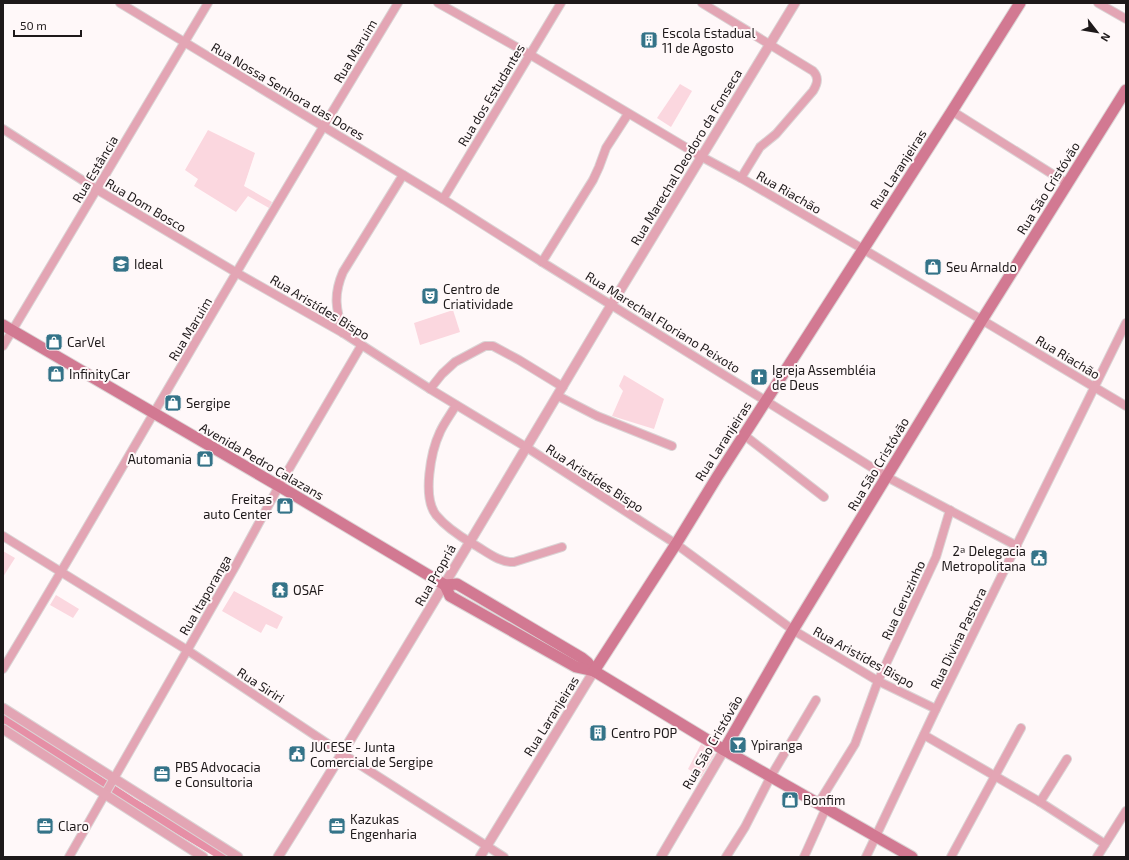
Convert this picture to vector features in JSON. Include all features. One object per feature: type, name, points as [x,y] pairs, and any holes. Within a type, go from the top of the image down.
[{"type":"main road","name":"Rua Laranjeiras","points":[[594,672],[676,544],[717,476],[1020,3]]},
{"type":"main road","name":"Rua São Cristóvão","points":[[724,750],[793,630],[982,320],[1126,90]]},
{"type":"main road","name":"Avenida Pedro Calazans","points":[[7,328],[279,486],[445,585],[450,596],[576,667],[594,672],[724,750],[912,857]]},
{"type":"street","name":"Rua Nossa Senhora das Dores","points":[[120,3],[443,199]]},
{"type":"street","name":"Rua Estância","points":[[3,346],[7,328],[96,189],[208,3]]},
{"type":"street","name":"Rua Maruim","points":[[3,669],[62,573],[153,413],[398,3]]},
{"type":"street","name":"Rua Riachão","points":[[438,3],[529,54],[702,158],[741,178],[863,249],[1126,406]]},
{"type":"street","name":"Rua dos Estudantes","points":[[443,199],[560,3]]},
{"type":"street","points":[[702,3],[813,71],[818,78],[816,86],[776,134],[760,147],[741,178]]},
{"type":"street","name":"Rua Marechal Deodoro da Fonseca","points":[[611,304],[702,158],[795,3]]},
{"type":"street","points":[[1098,3],[1126,19]]},
{"type":"street","points":[[952,111],[1068,184]]},
{"type":"street","points":[[542,262],[593,180],[606,148],[628,114]]},
{"type":"street","name":"Rua Dom Bosco","points":[[3,130],[96,189],[237,273]]},
{"type":"street","points":[[342,333],[336,309],[338,285],[343,272],[402,175]]},
{"type":"street","name":"Rua Marechal Floriano Peixoto","points":[[443,199],[887,477],[1017,546]]},
{"type":"street","name":"Rua Aristídes Bispo","points":[[237,273],[342,333],[676,544],[793,630],[878,681],[936,709]]},
{"type":"street","name":"Rua Propriá","points":[[278,857],[343,754],[445,585],[611,304]]},
{"type":"street","name":"Rua Divina Pastora","points":[[866,857],[936,709],[1126,323]]},
{"type":"street","name":"Rua Itaporanga","points":[[69,857],[236,565],[279,486],[362,346]]},
{"type":"street","points":[[430,389],[442,374],[455,362],[485,346],[493,346],[563,387]]},
{"type":"street","points":[[558,396],[597,416],[672,446]]},
{"type":"street","points":[[456,406],[440,432],[428,483],[430,502],[436,515],[454,531],[470,542],[506,563],[562,548]]},
{"type":"street","points":[[744,435],[824,497]]},
{"type":"street","name":"Rua Geruzinho","points":[[804,857],[822,806],[855,744],[878,681],[933,564],[950,510]]},
{"type":"street","name":"Rua Siriri","points":[[3,536],[187,650],[343,754],[504,857]]},
{"type":"street","name":"Rua Laranjeiras","points":[[480,857],[594,672]]},
{"type":"street","points":[[726,857],[745,827],[771,776],[816,700]]},
{"type":"street","points":[[3,708],[204,857]]},
{"type":"street","points":[[951,857],[1021,728]]},
{"type":"street","points":[[3,729],[238,857]]},
{"type":"street","points":[[924,735],[1040,802],[1105,844]]},
{"type":"street","name":"Rua São Cristóvão","points":[[660,857],[724,750]]},
{"type":"street","points":[[1040,802],[1067,759]]},
{"type":"street","points":[[1097,857],[1126,811]]},
{"type":"shaded area","points":[[680,84],[692,91],[671,127],[657,118]]},
{"type":"shaded area","points":[[208,130],[255,153],[244,186],[272,202],[269,208],[248,196],[236,212],[194,186],[198,179],[185,170]]},
{"type":"shaded area","points":[[453,310],[460,332],[420,345],[414,323]]},
{"type":"shaded area","points":[[624,375],[664,399],[654,429],[612,416],[623,391],[619,386]]},
{"type":"shaded area","points":[[3,551],[15,558],[3,577]]},
{"type":"shaded area","points":[[234,591],[283,617],[277,629],[266,624],[261,633],[222,611]]},
{"type":"shaded area","points":[[56,595],[79,609],[73,618],[50,605]]},
{"type":"shaded area","points":[[701,744],[715,754],[701,777],[688,769]]},
{"type":"waterway","points":[[3,718],[132,802],[224,857]]},
{"type":"place","name":"Escola Estadual 11 de Agosto","points":[[649,40]]},
{"type":"place","name":"Ideal","points":[[121,264]]},
{"type":"place","name":"Seu Arnaldo","points":[[933,267]]},
{"type":"place","name":"Centro de Criatividade","points":[[430,296]]},
{"type":"place","name":"CarVel","points":[[54,342]]},
{"type":"place","name":"InfinityCar","points":[[56,374]]},
{"type":"place","name":"Igreja Assembléia de Deus","points":[[759,377]]},
{"type":"place","name":"Sergipe","points":[[173,403]]},
{"type":"place","name":"Automania","points":[[205,459]]},
{"type":"place","name":"Freitas auto Center","points":[[285,506]]},
{"type":"place","name":"2ª Delegacia Metropolitana","points":[[1039,558]]},
{"type":"place","name":"OSAF","points":[[280,590]]},
{"type":"place","name":"Centro POP","points":[[598,733]]},
{"type":"place","name":"Ypiranga","points":[[738,745]]},
{"type":"place","name":"JUCESE - Junta Comercial de Sergipe","points":[[297,754]]},
{"type":"place","name":"PBS Advocacia e Consultoria","points":[[162,774]]},
{"type":"place","name":"Bonfim","points":[[790,800]]},
{"type":"place","name":"Claro","points":[[45,826]]},
{"type":"place","name":"Kazukas Engenharia","points":[[337,826]]}]
